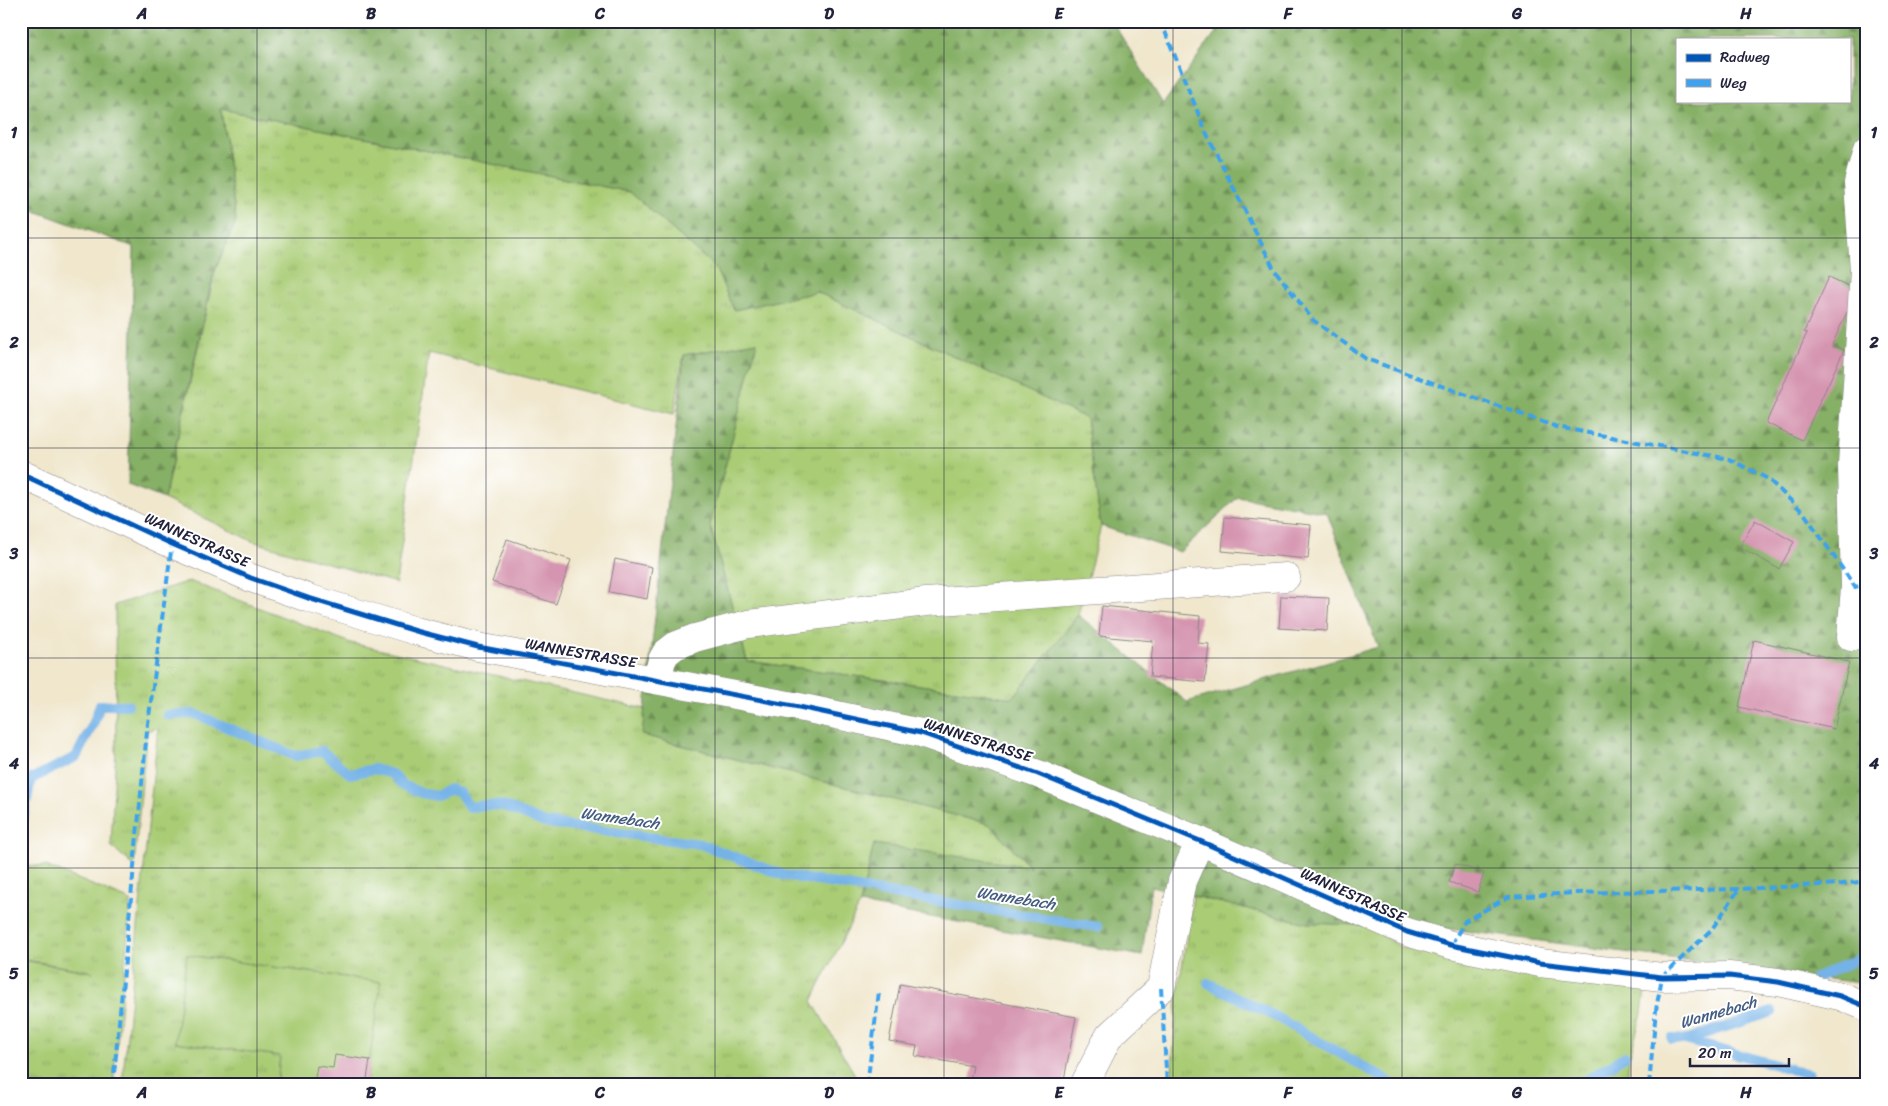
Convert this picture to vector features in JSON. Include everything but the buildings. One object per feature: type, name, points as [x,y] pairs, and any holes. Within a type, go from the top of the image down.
[{"type":"street","points":[[1851,637],[1855,587],[1852,465],[1864,270],[1858,183],[1867,149]]},
{"type":"street","name":"WANNESTRASSE","points":[[21,474],[172,544],[251,578],[416,631],[478,647],[657,679],[799,707],[921,734],[1038,774],[1200,840],[1407,932],[1451,945],[1540,963],[1662,977],[1729,976],[1778,982],[1840,996],[1867,1007]]},
{"type":"street","points":[[657,679],[662,660],[666,653],[674,646],[695,638],[748,624],[926,602],[1286,577]]},
{"type":"street","points":[[1084,1085],[1109,1036],[1161,988],[1182,881],[1200,840]]},
{"type":"green space","points":[[21,21],[1112,21],[1163,104],[1224,21],[1867,21],[1867,984],[1442,928],[1307,923],[1151,886],[1142,956],[860,904],[874,844],[1031,867],[989,824],[642,735],[684,355],[757,342],[710,525],[747,661],[1013,698],[1078,615],[1187,702],[1378,647],[1327,513],[1238,497],[1180,552],[1101,526],[1086,418],[817,292],[734,310],[715,267],[630,192],[221,109],[236,221],[213,275],[164,499],[128,485],[134,247],[21,206]]},
{"type":"green space","points":[[221,109],[630,192],[715,267],[734,310],[817,292],[1086,418],[1101,526],[1078,615],[1013,698],[747,661],[710,525],[757,342],[684,355],[674,414],[429,353],[396,583],[252,541],[164,499],[215,271],[236,221]]},
{"type":"green space","points":[[189,581],[351,643],[645,709],[642,735],[989,824],[1031,868],[874,844],[860,904],[812,1001],[855,1075],[854,1085],[366,1085],[380,982],[187,955],[175,1042],[280,1056],[277,1085],[122,1085],[158,728],[147,731],[134,866],[111,846],[116,747],[115,605]]},
{"type":"green space","points":[[21,866],[46,866],[131,901],[113,1085],[21,1085],[21,960],[93,972],[21,959]]},
{"type":"green space","points":[[1193,896],[1307,923],[1366,925],[1402,948],[1645,990],[1642,1013],[1629,1059],[1627,1085],[1171,1085],[1177,999]]},
{"type":"green space","points":[[187,955],[381,982],[366,1085],[277,1085],[280,1056],[175,1042]]},
{"type":"waterway","name":"Wannebach","points":[[21,827],[31,779],[76,757],[94,722],[100,705],[128,705]]},
{"type":"waterway","name":"Wannebach","points":[[167,715],[195,714],[295,756],[322,751],[350,774],[374,769],[392,774],[403,785],[421,793],[437,796],[450,789],[460,793],[469,807],[503,806],[545,823],[700,844],[783,875],[1098,927]]},
{"type":"waterway","name":"Wannebach","points":[[1814,979],[1862,957],[1867,957]]},
{"type":"waterway","name":"Wannebach","points":[[1208,983],[1278,1018],[1395,1085]]},
{"type":"waterway","name":"Wannebach","points":[[1672,1039],[1685,1040],[1772,1012]]},
{"type":"waterway","points":[[1685,1040],[1809,1074]]},
{"type":"waterway","name":"Wannebach","points":[[1578,1085],[1625,1056]]},
{"type":"waterway","points":[[1843,1080],[1847,1081],[1847,1085]]},
{"type":"marked path","points":[[1159,21],[1164,29],[1207,135],[1274,269],[1313,320],[1366,359],[1557,427],[1729,459],[1768,479],[1804,513],[1855,587],[1867,584]]},
{"type":"marked path","points":[[113,1085],[147,731],[172,544]]},
{"type":"marked path","points":[[1451,945],[1465,921],[1508,897],[1577,893],[1739,889],[1867,881]]},
{"type":"marked path","points":[[1649,1085],[1656,1010],[1662,977],[1712,929],[1739,889]]},
{"type":"marked path","points":[[1161,988],[1167,1085]]},
{"type":"marked path","points":[[867,1085],[879,992]]},
{"type":"cycle path","points":[[21,474],[172,544],[251,578],[308,598],[416,631],[478,647],[799,707],[921,733],[1038,774],[1200,841],[1407,932],[1451,945],[1540,963],[1662,977],[1729,976],[1778,982],[1840,996],[1867,1007]]}]
